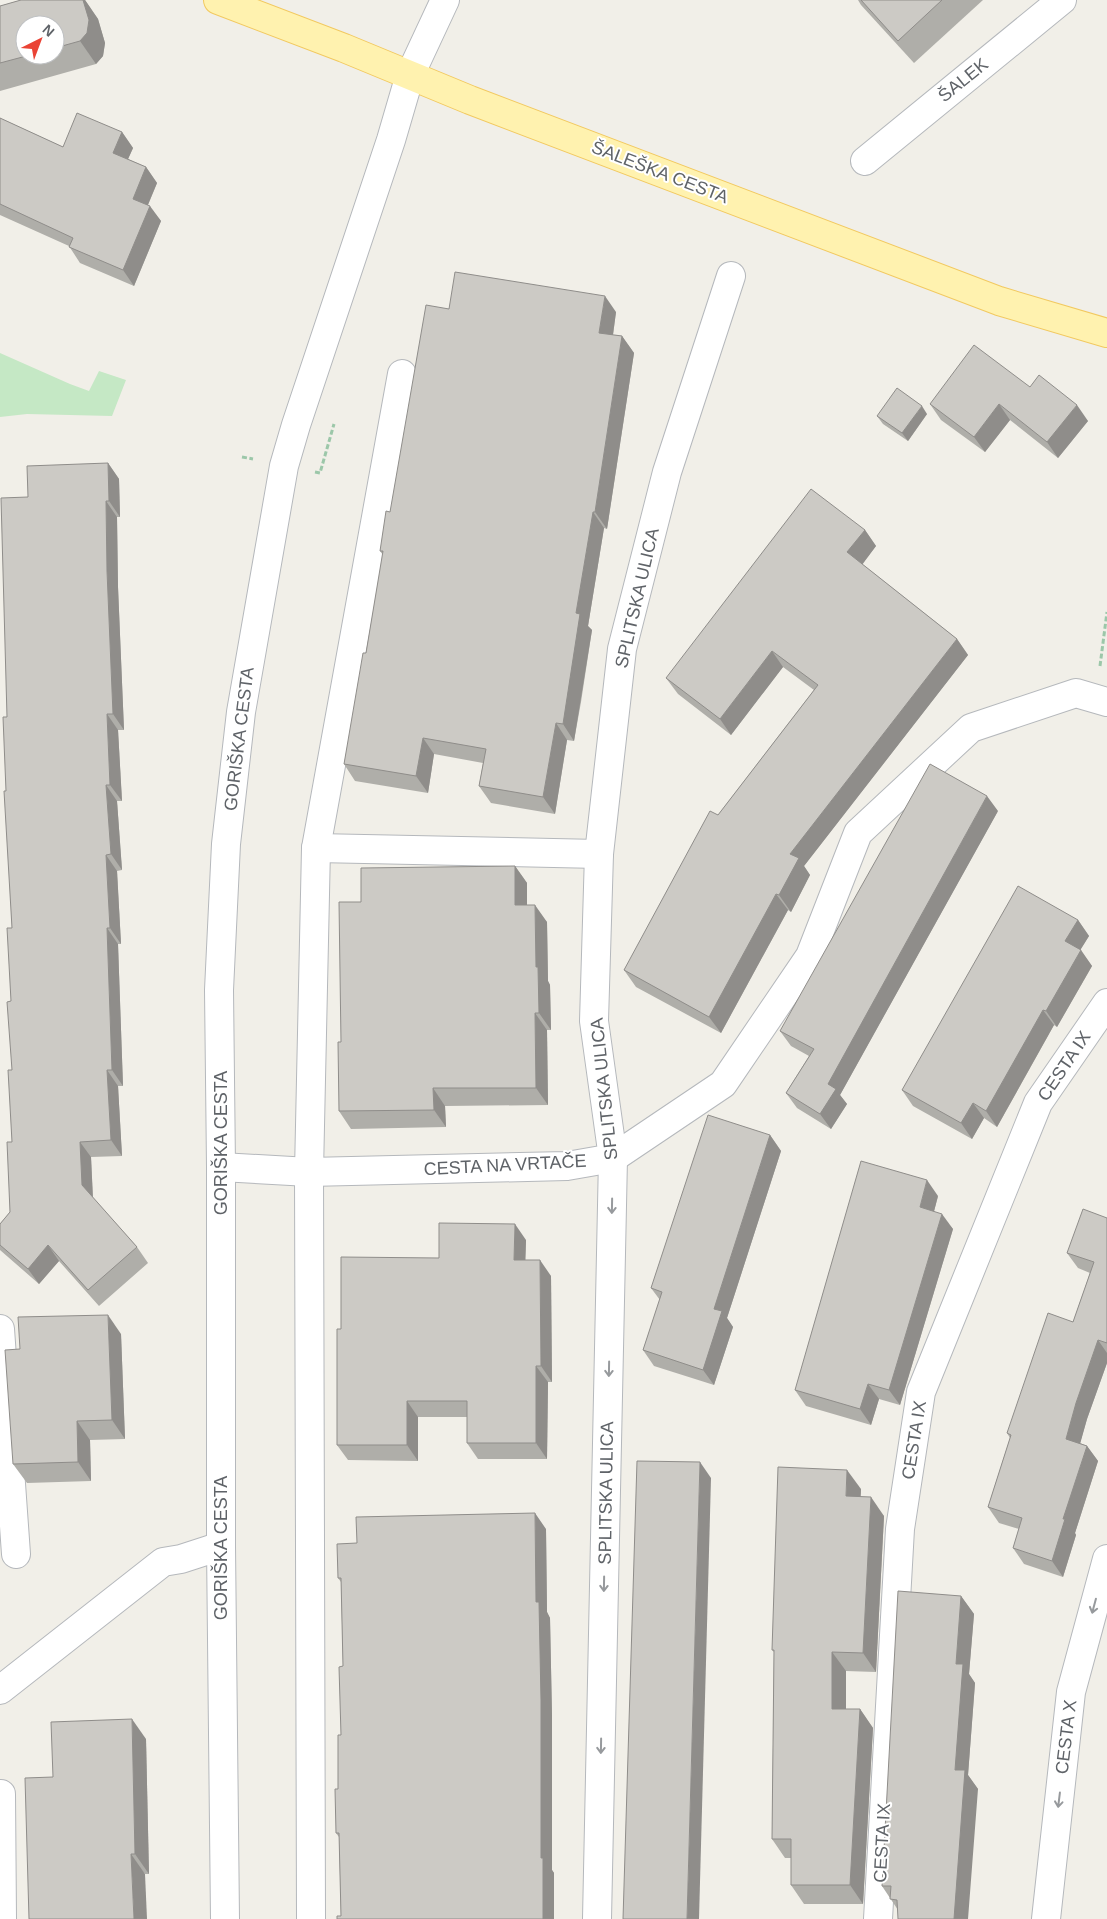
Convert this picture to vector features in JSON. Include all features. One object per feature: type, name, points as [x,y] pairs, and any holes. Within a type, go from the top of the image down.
[{"type":"main road","name":"ŠALEŠKA CESTA","points":[[218,0],[470,100],[999,301],[1107,333]]},
{"type":"street","name":"GORIŠKA CESTA","points":[[225,1919],[220,1546],[221,1167],[219,990],[226,844],[240,721],[284,466],[311,376],[391,140],[410,75],[444,0]]},
{"type":"street","name":"ŠALEK","points":[[865,161],[1062,0]]},
{"type":"street","name":"SPLITSKA ULICA","points":[[598,1919],[613,1158],[594,1021],[599,854],[622,649],[667,472],[732,276]]},
{"type":"street","points":[[311,1919],[309,1172],[316,848],[402,374]]},
{"type":"street","name":"CESTA NA VRTAČE","points":[[221,1167],[309,1172],[568,1166],[613,1158],[723,1084],[810,956],[858,833],[972,728],[1076,693],[1101,701]]},
{"type":"street","points":[[316,848],[599,854]]},
{"type":"street","name":"CESTA IX","points":[[878,1919],[900,1529],[921,1392],[1038,1103],[1107,1003]]},
{"type":"street","points":[[0,1329],[16,1554]]},
{"type":"street","points":[[0,1690],[163,1562],[181,1559],[220,1546]]},
{"type":"street","name":"CESTA X","points":[[1046,1919],[1071,1692],[1107,1559]]},
{"type":"street","points":[[2,1794],[2,1919]]},
{"type":"path","points":[[1101,701],[1107,612]]},
{"type":"green space","points":[[0,353],[89,391],[99,371],[126,380],[112,416],[27,414],[0,417]]},
{"type":"building","points":[[21,0],[83,0],[89,20],[87,33],[80,41],[65,45],[65,15],[15,15],[15,59],[0,63],[0,6]]},
{"type":"building","points":[[861,0],[942,0],[898,41]]},
{"type":"building","points":[[77,113],[122,132],[113,153],[146,167],[133,199],[150,206],[123,270],[69,247],[73,238],[0,204],[0,118],[63,147]]},
{"type":"building","points":[[455,272],[605,296],[599,333],[622,336],[595,512],[593,512],[576,613],[580,614],[563,724],[556,723],[543,797],[479,786],[486,749],[423,738],[416,776],[344,764],[363,653],[366,653],[383,551],[380,551],[386,511],[390,512],[426,305],[449,309]]},
{"type":"building","points":[[974,345],[1030,387],[1039,375],[1077,405],[1047,442],[999,404],[974,437],[930,404]]},
{"type":"building","points":[[897,388],[922,406],[902,433],[877,416]]},
{"type":"building","points":[[108,463],[109,501],[106,501],[107,571],[113,714],[107,714],[110,785],[106,785],[111,854],[106,855],[110,928],[107,928],[112,1070],[107,1070],[111,1140],[80,1142],[82,1185],[137,1247],[88,1290],[48,1245],[28,1269],[0,1245],[0,1224],[10,1212],[7,1142],[12,1142],[8,1070],[12,1070],[7,1002],[11,1001],[7,928],[12,928],[4,791],[6,791],[3,717],[7,717],[1,498],[28,497],[27,466]]},
{"type":"building","points":[[811,489],[865,530],[847,552],[957,639],[790,854],[799,858],[779,895],[776,894],[709,1017],[624,970],[710,811],[718,815],[818,685],[772,651],[720,719],[666,678]]},
{"type":"building","points":[[930,764],[987,796],[828,1084],[836,1089],[820,1114],[786,1093],[814,1049],[780,1031]]},
{"type":"building","points":[[515,866],[515,905],[535,905],[539,1013],[535,1013],[536,1088],[433,1088],[434,1110],[339,1111],[338,1042],[341,1042],[339,902],[361,902],[361,868]]},
{"type":"building","points":[[1018,886],[1078,920],[1065,941],[1081,950],[1046,1011],[1043,1010],[986,1111],[973,1103],[961,1123],[902,1090]]},
{"type":"building","points":[[708,1115],[770,1135],[714,1309],[722,1311],[703,1370],[643,1350],[662,1292],[651,1288]]},
{"type":"building","points":[[861,1161],[927,1180],[920,1207],[942,1214],[889,1390],[868,1384],[860,1409],[795,1390]]},
{"type":"building","points":[[1083,1209],[1107,1218],[1107,1343],[1098,1340],[1076,1403],[1066,1439],[1087,1446],[1063,1519],[1065,1519],[1052,1561],[1013,1548],[1022,1518],[988,1507],[1011,1435],[1007,1433],[1048,1313],[1073,1322],[1094,1262],[1067,1253]]},
{"type":"building","points":[[439,1223],[515,1224],[514,1260],[540,1260],[541,1366],[536,1366],[536,1443],[467,1443],[467,1401],[407,1401],[407,1445],[337,1445],[337,1329],[341,1329],[341,1257],[439,1258]]},
{"type":"building","points":[[108,1315],[112,1420],[77,1421],[78,1462],[13,1464],[5,1350],[20,1349],[18,1317]]},
{"type":"building","points":[[637,1461],[700,1462],[687,1919],[623,1919]]},
{"type":"building","points":[[778,1467],[847,1470],[846,1496],[871,1497],[863,1653],[832,1652],[832,1709],[860,1709],[850,1885],[791,1885],[791,1839],[772,1839],[774,1650],[772,1650]]},
{"type":"building","points":[[535,1513],[536,1602],[539,1602],[541,1700],[543,1919],[337,1919],[337,1916],[341,1916],[339,1833],[336,1833],[335,1789],[338,1789],[338,1735],[341,1735],[339,1667],[343,1666],[341,1578],[338,1578],[337,1544],[357,1543],[356,1517]]},
{"type":"building","points":[[898,1591],[961,1596],[956,1664],[963,1664],[955,1770],[965,1770],[954,1919],[898,1919],[897,1900],[890,1899],[891,1886],[882,1886]]},
{"type":"building","points":[[132,1719],[135,1854],[131,1854],[134,1919],[29,1919],[25,1778],[53,1777],[51,1722]]}]
